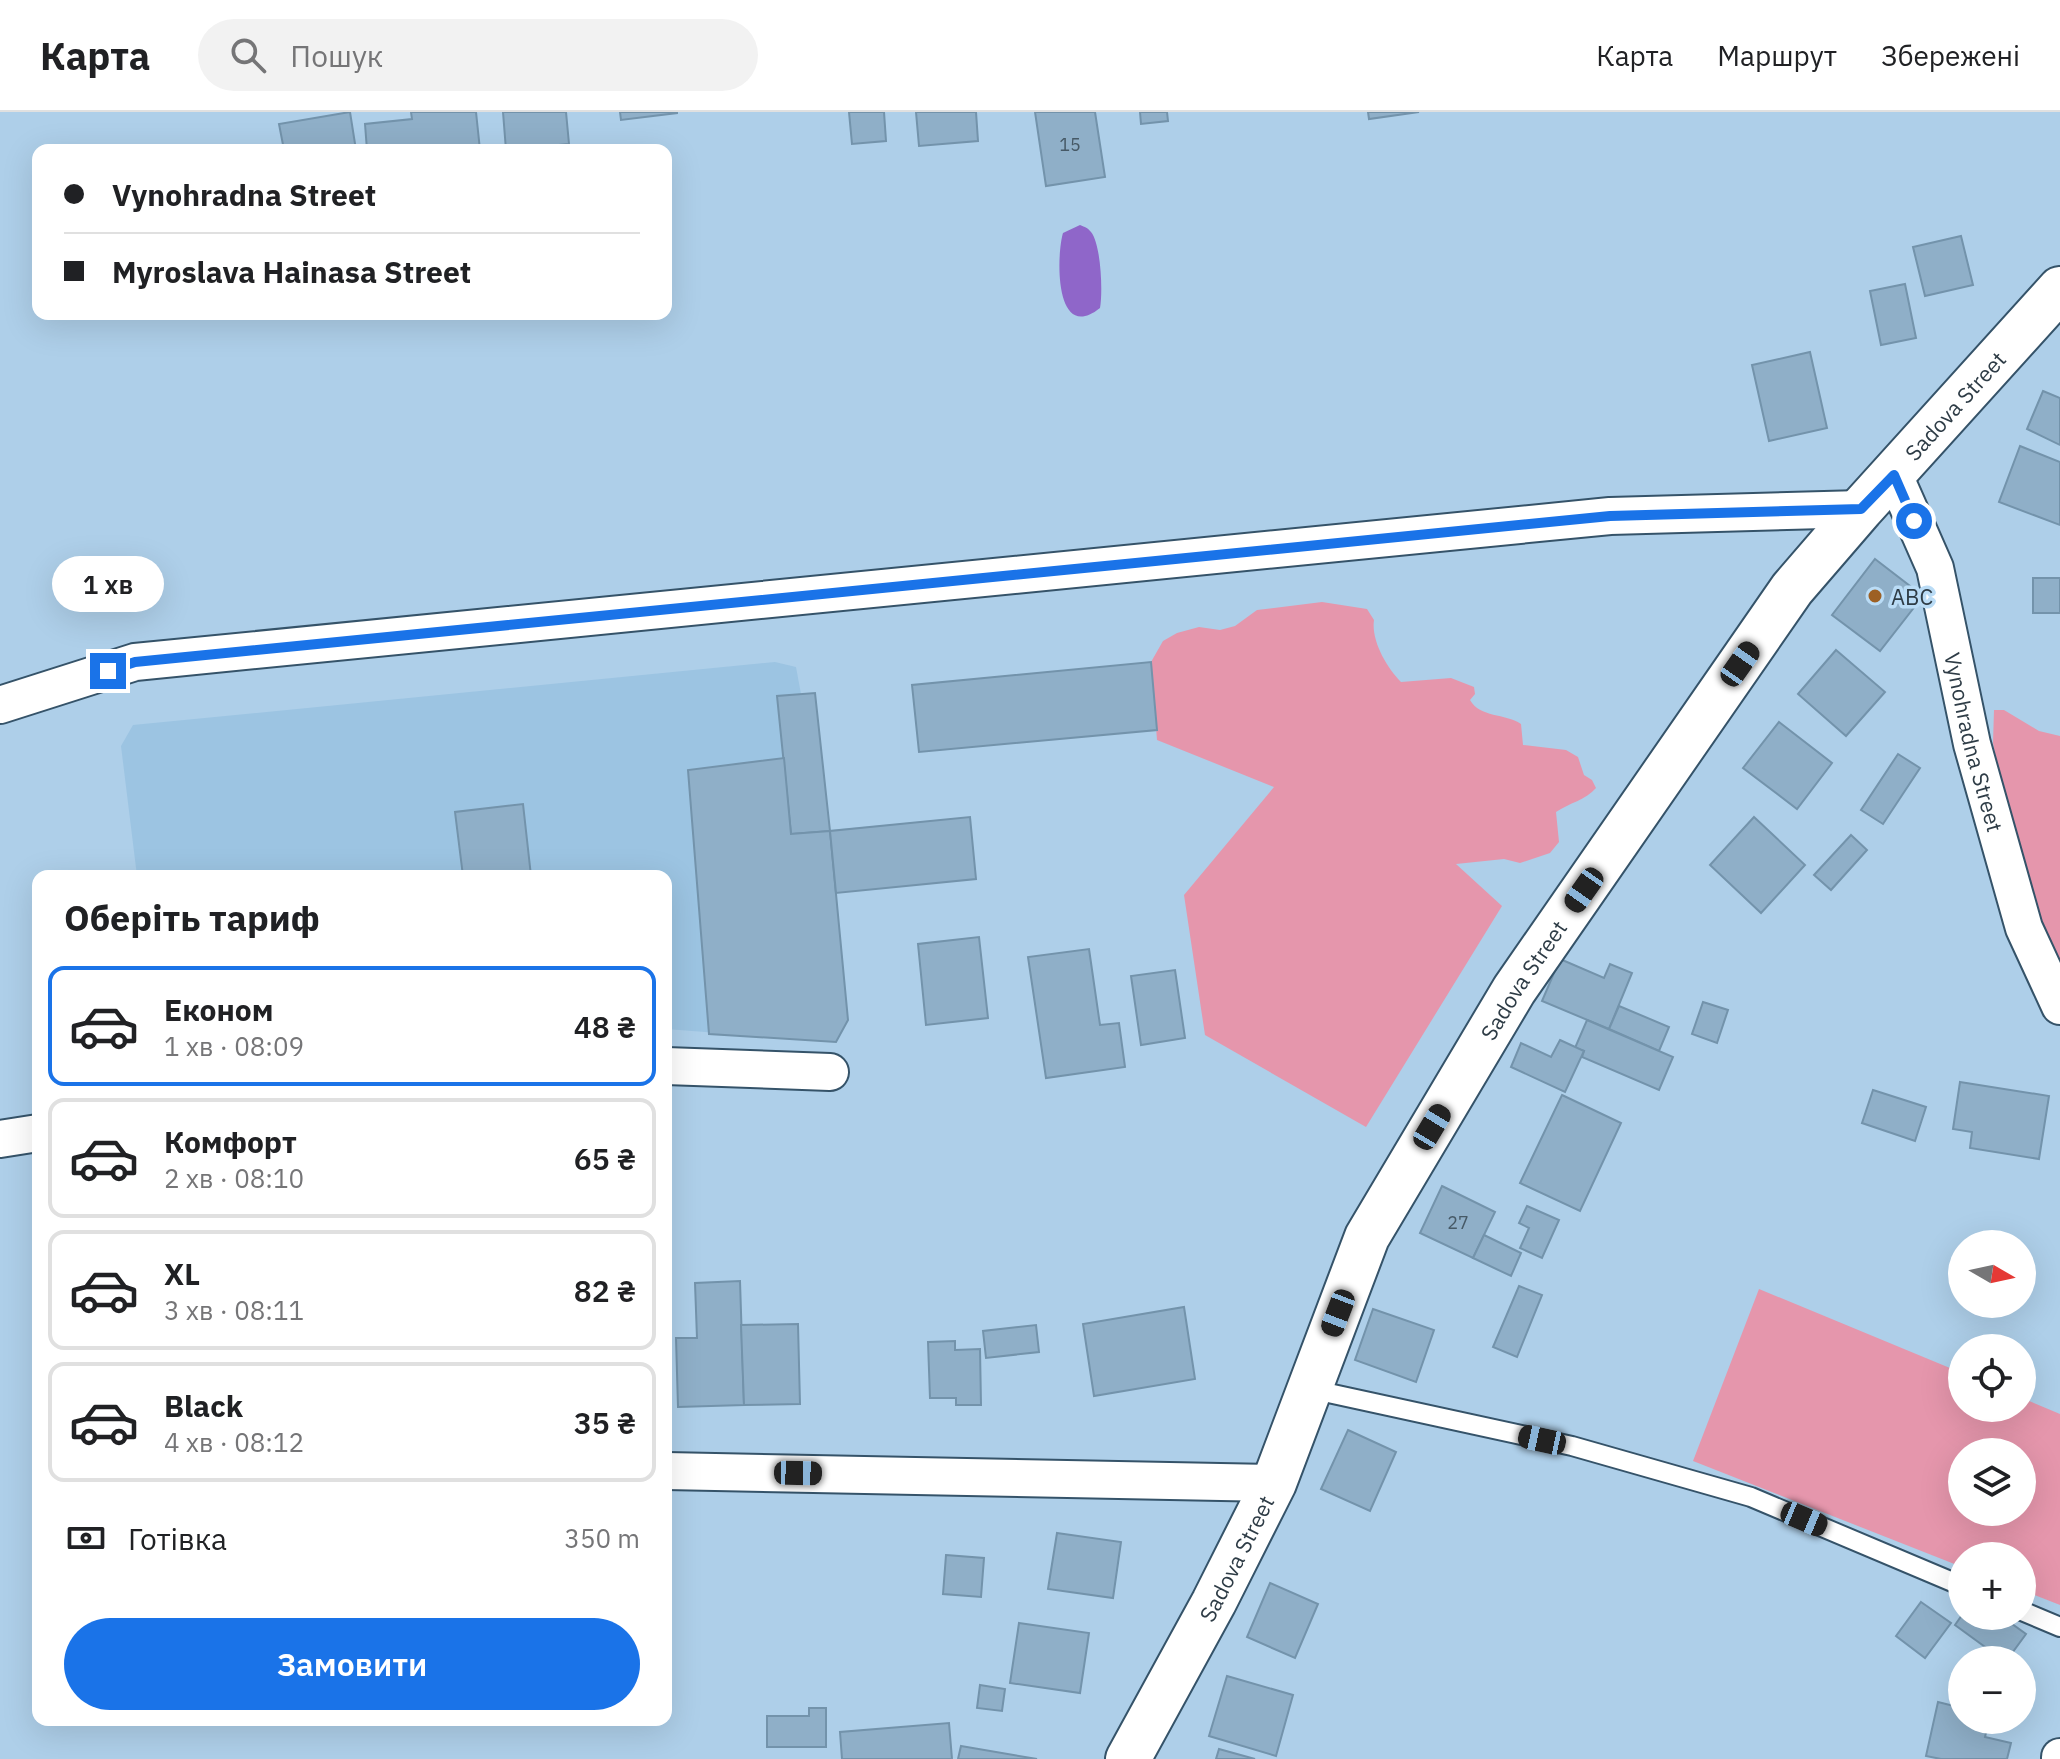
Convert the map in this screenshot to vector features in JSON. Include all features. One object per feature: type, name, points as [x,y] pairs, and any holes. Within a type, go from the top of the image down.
[{"type":"street","name":"Sadova Street","points":[[1128,1759],[1214,1602],[1274,1483],[1367,1237],[1514,990],[1792,589],[2060,289]]},
{"type":"street","name":"Vynohradna Street","points":[[1894,475],[1935,568],[1972,744],[2024,928],[2060,1006]]},
{"type":"street","points":[[0,705],[135,662],[1610,516],[1861,509]]},
{"type":"street","points":[[672,1066],[830,1072]]},
{"type":"street","points":[[0,1139],[32,1134]]},
{"type":"street","points":[[672,1471],[1274,1483]]},
{"type":"lane","points":[[1310,1389],[1572,1446],[1751,1497],[1948,1580]]},
{"type":"lane","points":[[2036,1617],[2060,1627]]},
{"type":"shaded area","points":[[1080,225],[1089,230],[1094,238],[1101,280],[1100,308],[1085,316],[1074,315],[1067,306],[1060,277],[1063,233]]},
{"type":"shaded area","points":[[1322,602],[1367,609],[1374,620],[1381,653],[1401,682],[1451,678],[1474,687],[1475,694],[1470,700],[1474,706],[1521,724],[1523,745],[1566,750],[1578,757],[1584,775],[1592,780],[1596,788],[1556,812],[1559,842],[1550,853],[1520,863],[1504,859],[1456,864],[1502,906],[1366,1127],[1205,1035],[1184,895],[1274,787],[1157,740],[1151,662],[1163,641],[1199,627],[1220,630],[1235,626],[1257,610]]},
{"type":"shaded area","points":[[775,662],[796,667],[801,694],[815,693],[830,830],[970,817],[976,879],[836,893],[848,1020],[836,1042],[672,1029],[672,870],[136,870],[121,746],[133,725]]},
{"type":"shaded area","points":[[1994,710],[2004,710],[2039,731],[2060,736],[2060,975],[2041,938],[2002,789],[1993,743]]},
{"type":"shaded area","points":[[1759,1289],[1948,1367],[1948,1422],[2036,1422],[2036,1404],[2060,1414],[2060,1605],[2036,1596],[2036,1542],[1948,1542],[1948,1561],[1693,1461]]},
{"type":"building","points":[[350,112],[355,144],[283,144],[279,124]]},
{"type":"building","points":[[411,112],[476,112],[479,144],[367,144],[365,124],[412,119]]},
{"type":"building","points":[[503,112],[566,112],[569,144],[506,144]]},
{"type":"building","points":[[620,112],[677,112],[677,113],[621,120]]},
{"type":"building","points":[[849,112],[884,112],[886,141],[852,144]]},
{"type":"building","points":[[916,112],[976,112],[978,141],[919,146]]},
{"type":"building","points":[[1035,112],[1095,112],[1105,177],[1046,186]]},
{"type":"building","points":[[1140,112],[1167,112],[1168,121],[1141,124]]},
{"type":"building","points":[[1368,112],[1419,112],[1369,119]]},
{"type":"building","points":[[1961,236],[1973,285],[1925,296],[1913,247]]},
{"type":"building","points":[[1905,284],[1916,338],[1881,345],[1870,291]]},
{"type":"building","points":[[1810,352],[1827,428],[1769,441],[1752,365]]},
{"type":"building","points":[[2043,391],[2060,398],[2060,445],[2027,429]]},
{"type":"building","points":[[2020,446],[2060,462],[2060,525],[1999,502]]},
{"type":"building","points":[[1875,559],[1923,596],[1880,651],[1832,615]]},
{"type":"building","points":[[2033,578],[2060,578],[2060,613],[2033,613]]},
{"type":"building","points":[[1836,650],[1885,692],[1846,736],[1798,694]]},
{"type":"building","points":[[1151,662],[1157,730],[919,752],[912,685]]},
{"type":"building","points":[[815,693],[830,831],[791,834],[777,696]]},
{"type":"building","points":[[1779,722],[1832,763],[1797,809],[1743,768]]},
{"type":"building","points":[[1898,754],[1920,768],[1883,824],[1861,810]]},
{"type":"building","points":[[784,758],[791,834],[830,831],[848,1020],[836,1042],[709,1034],[688,770]]},
{"type":"building","points":[[523,804],[530,870],[462,870],[455,812]]},
{"type":"building","points":[[970,817],[976,879],[836,893],[830,831]]},
{"type":"building","points":[[1754,817],[1805,865],[1761,913],[1710,865]]},
{"type":"building","points":[[1851,835],[1867,850],[1831,890],[1814,875]]},
{"type":"building","points":[[979,937],[988,1018],[926,1025],[918,944]]},
{"type":"building","points":[[1089,949],[1100,1025],[1119,1023],[1125,1067],[1046,1078],[1028,957]]},
{"type":"building","points":[[1560,959],[1604,978],[1610,964],[1632,973],[1609,1029],[1542,1001]]},
{"type":"building","points":[[1175,970],[1185,1038],[1141,1045],[1131,976]]},
{"type":"building","points":[[1703,1002],[1728,1010],[1717,1043],[1692,1034]]},
{"type":"building","points":[[1619,1006],[1669,1027],[1659,1051],[1609,1029]]},
{"type":"building","points":[[1587,1020],[1673,1057],[1659,1090],[1582,1057],[1584,1051],[1575,1048]]},
{"type":"building","points":[[1560,1040],[1584,1051],[1565,1092],[1511,1067],[1521,1043],[1551,1057]]},
{"type":"building","points":[[1960,1082],[2049,1096],[2039,1159],[1970,1148],[1972,1132],[1953,1129]]},
{"type":"building","points":[[1873,1090],[1926,1107],[1915,1141],[1862,1123]]},
{"type":"building","points":[[1562,1095],[1621,1123],[1580,1211],[1520,1183]]},
{"type":"building","points":[[1442,1186],[1495,1212],[1473,1258],[1420,1233]]},
{"type":"building","points":[[1527,1206],[1559,1220],[1542,1258],[1520,1248],[1529,1228],[1519,1223]]},
{"type":"building","points":[[1484,1235],[1521,1253],[1511,1276],[1473,1258]]},
{"type":"building","points":[[740,1281],[744,1405],[678,1407],[676,1338],[697,1338],[695,1283]]},
{"type":"building","points":[[1519,1286],[1542,1295],[1517,1357],[1493,1347]]},
{"type":"building","points":[[1184,1307],[1195,1379],[1094,1396],[1083,1324]]},
{"type":"building","points":[[1373,1309],[1434,1330],[1416,1382],[1355,1360]]},
{"type":"building","points":[[798,1324],[800,1404],[744,1405],[741,1325]]},
{"type":"building","points":[[1036,1325],[1039,1352],[986,1358],[983,1331]]},
{"type":"building","points":[[955,1341],[955,1350],[980,1349],[981,1405],[956,1405],[956,1398],[930,1398],[928,1342]]},
{"type":"building","points":[[1348,1430],[1396,1452],[1370,1511],[1321,1489]]},
{"type":"building","points":[[1057,1533],[1121,1542],[1113,1598],[1048,1589]]},
{"type":"building","points":[[946,1555],[984,1558],[981,1597],[943,1594]]},
{"type":"building","points":[[1270,1583],[1318,1604],[1295,1658],[1247,1637]]},
{"type":"building","points":[[1921,1602],[1948,1621],[1948,1627],[1925,1658],[1896,1636]]},
{"type":"building","points":[[1019,1623],[1089,1633],[1080,1693],[1010,1683]]},
{"type":"building","points":[[1962,1630],[2020,1630],[2026,1634],[2017,1646],[1984,1646]]},
{"type":"building","points":[[1227,1676],[1293,1695],[1276,1756],[1209,1736]]},
{"type":"building","points":[[980,1685],[1005,1689],[1002,1711],[977,1708]]},
{"type":"building","points":[[1938,1702],[1948,1704],[1948,1734],[1986,1734],[1985,1737],[2011,1743],[2007,1759],[1941,1759],[1926,1756]]},
{"type":"building","points":[[809,1708],[826,1708],[826,1747],[767,1747],[767,1716],[809,1716]]},
{"type":"building","points":[[949,1723],[952,1759],[842,1759],[840,1732]]},
{"type":"building","points":[[961,1746],[1037,1759],[958,1759]]},
{"type":"building","points":[[1219,1749],[1255,1759],[1216,1759]]},
{"type":"place","name":"ABC","points":[[1875,596]]},
{"type":"route","points":[[108,671],[135,662],[1610,516],[1861,509],[1894,475],[1914,521]]}]
